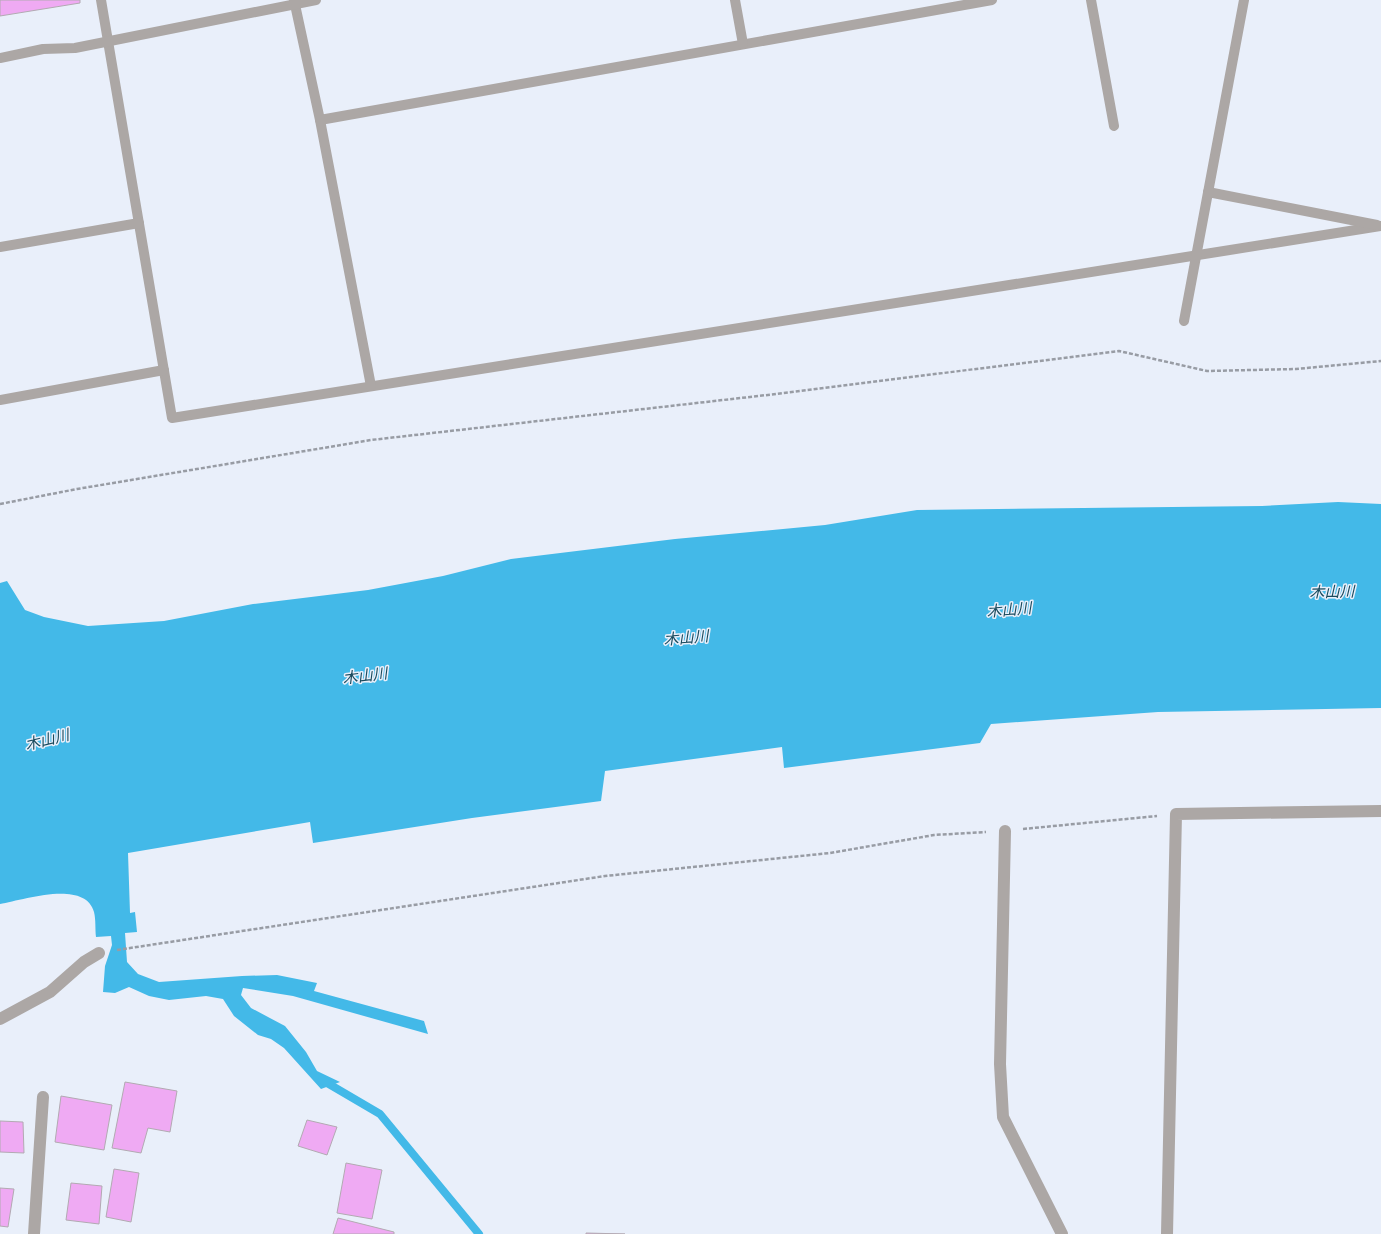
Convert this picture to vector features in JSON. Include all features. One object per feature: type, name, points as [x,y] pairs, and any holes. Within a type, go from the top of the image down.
[{"type":"street","points":[[1167,1234],[1176,814],[1381,811]]},
{"type":"street","points":[[1005,831],[1000,1064],[1002,1117],[1062,1234]]},
{"type":"street","points":[[0,1019],[50,992],[84,962],[99,953]]},
{"type":"street","points":[[34,1234],[43,1097]]},
{"type":"lane","points":[[100,0],[172,418],[1197,254],[1381,226]]},
{"type":"lane","points":[[0,58],[43,49],[75,48],[295,2],[316,0]]},
{"type":"lane","points":[[735,0],[743,44]]},
{"type":"lane","points":[[320,120],[992,0]]},
{"type":"lane","points":[[1091,0],[1114,126]]},
{"type":"lane","points":[[1184,321],[1244,0]]},
{"type":"lane","points":[[295,2],[320,120],[371,386]]},
{"type":"lane","points":[[1208,192],[1381,226]]},
{"type":"lane","points":[[0,247],[138,223]]},
{"type":"lane","points":[[0,400],[164,370]]},
{"type":"path","points":[[0,504],[77,489],[371,440],[776,394],[1119,351],[1207,371],[1296,368],[1381,361]]},
{"type":"path","points":[[140,946],[605,876],[830,853],[934,835],[1005,831],[1176,814]]},
{"type":"water","name":"木山川","points":[[1338,502],[1381,504],[1381,708],[1158,712],[991,724],[980,743],[784,768],[782,747],[605,771],[601,801],[472,818],[313,843],[310,822],[128,853],[130,913],[135,912],[137,932],[125,933],[127,962],[138,974],[159,982],[277,975],[317,983],[314,991],[424,1021],[428,1034],[293,996],[243,988],[241,995],[251,1008],[285,1026],[306,1052],[317,1071],[340,1082],[321,1089],[284,1048],[271,1039],[258,1035],[234,1016],[223,999],[206,996],[169,1000],[149,996],[129,987],[115,993],[103,992],[105,966],[112,945],[111,936],[96,937],[94,912],[88,902],[79,896],[52,894],[0,904],[0,583],[7,581],[25,610],[44,617],[88,626],[164,621],[253,604],[368,590],[443,576],[511,559],[675,539],[825,525],[917,510],[1262,506]]},
{"type":"building","points":[[0,0],[80,0],[80,3],[0,16]]},
{"type":"building","points":[[125,1082],[177,1091],[170,1132],[148,1128],[141,1153],[112,1148]]},
{"type":"building","points":[[61,1096],[112,1105],[104,1150],[55,1142]]},
{"type":"building","points":[[307,1120],[337,1127],[327,1155],[298,1146]]},
{"type":"building","points":[[0,1121],[23,1122],[24,1153],[0,1152]]},
{"type":"building","points":[[346,1163],[382,1170],[372,1219],[337,1213]]},
{"type":"building","points":[[114,1169],[139,1173],[131,1222],[106,1217]]},
{"type":"building","points":[[71,1183],[102,1186],[99,1224],[66,1220]]},
{"type":"building","points":[[0,1188],[14,1189],[8,1227],[0,1226]]},
{"type":"building","points":[[338,1218],[394,1232],[394,1234],[333,1234]]},
{"type":"building","points":[[586,1233],[625,1234],[586,1234]]},
{"type":"waterway","points":[[322,1080],[380,1114],[479,1234]]}]
